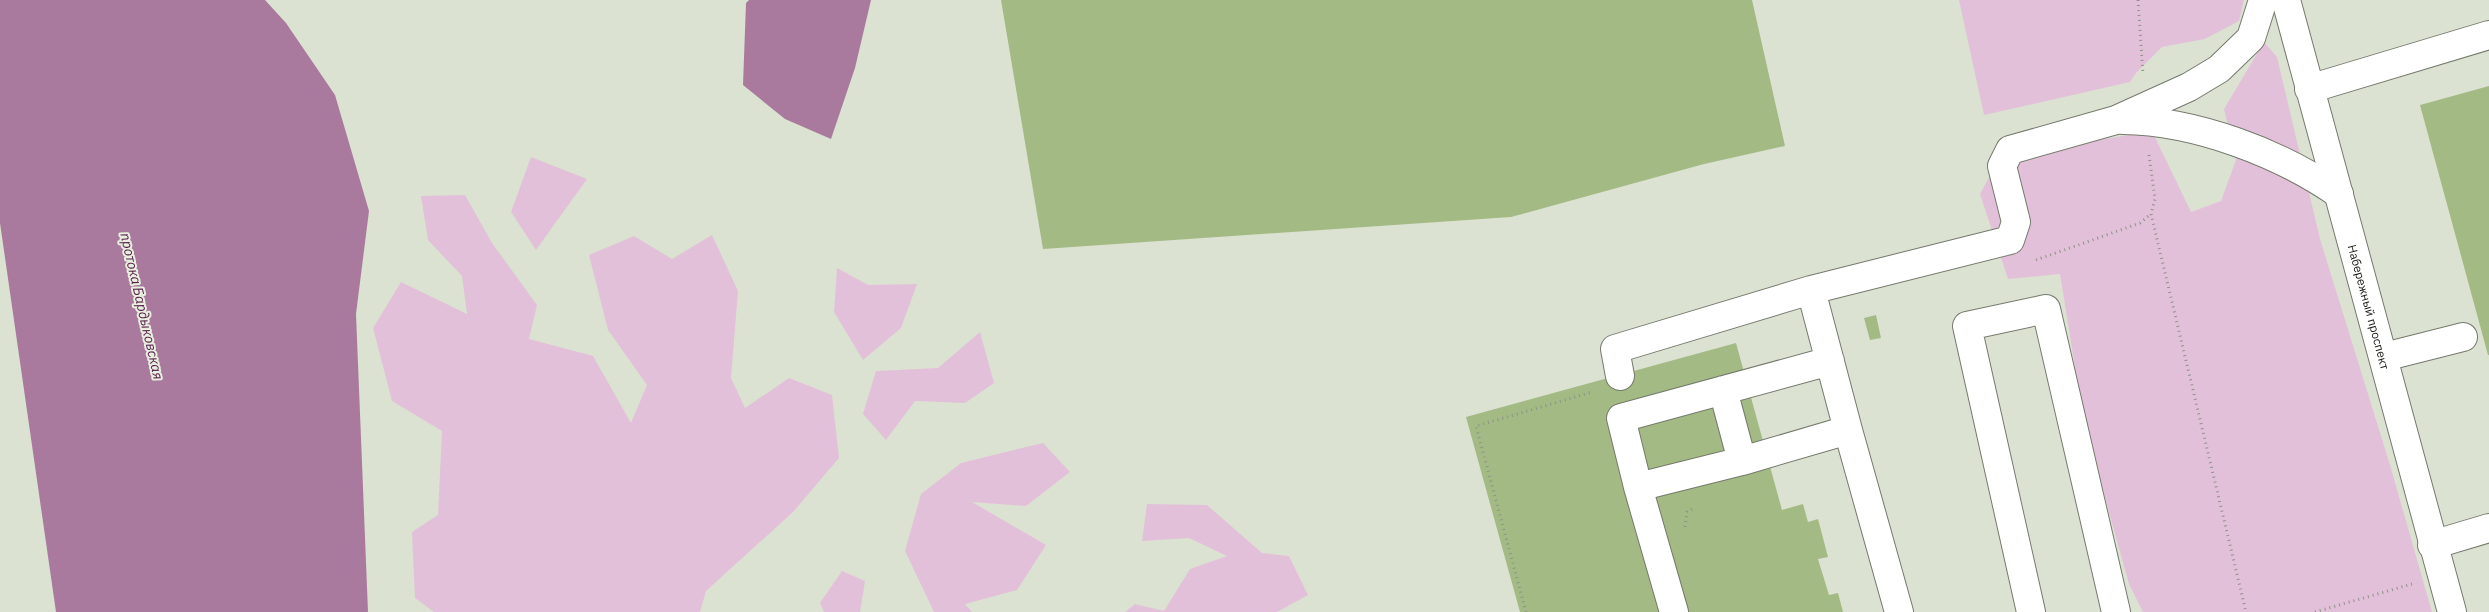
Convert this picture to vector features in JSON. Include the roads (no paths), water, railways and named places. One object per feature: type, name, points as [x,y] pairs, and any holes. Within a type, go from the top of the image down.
[{"type":"main road","points":[[1620,376],[1615,349],[1811,290],[2010,240],[2016,222],[2002,166],[2010,150],[2116,120],[2145,114],[2219,69],[2251,38],[2263,0]]},
{"type":"main road","name":"Набережный проспект","points":[[2286,0],[2309,90],[2384,357],[2432,545],[2452,612]]},
{"type":"main road","points":[[2309,90],[2489,35]]},
{"type":"main road","points":[[2145,114],[2244,144],[2309,174],[2339,194]]},
{"type":"main road","points":[[1811,290],[1899,612]]},
{"type":"main road","points":[[2031,612],[1967,326],[2046,309],[2116,612]]},
{"type":"main road","points":[[2384,357],[2463,337]]},
{"type":"main road","points":[[1674,612],[1638,487],[1621,418],[1830,362]]},
{"type":"main road","points":[[1723,390],[1742,461]]},
{"type":"main road","points":[[1638,487],[1742,461],[1848,430]]},
{"type":"main road","points":[[2432,545],[2489,528]]},
{"type":"water","name":"протока Бардыковская","points":[[0,0],[265,0],[286,23],[335,95],[369,211],[356,314],[368,612],[56,612],[0,223]]},
{"type":"water","points":[[749,0],[871,0],[855,68],[831,139],[785,119],[743,85],[746,3]]}]
